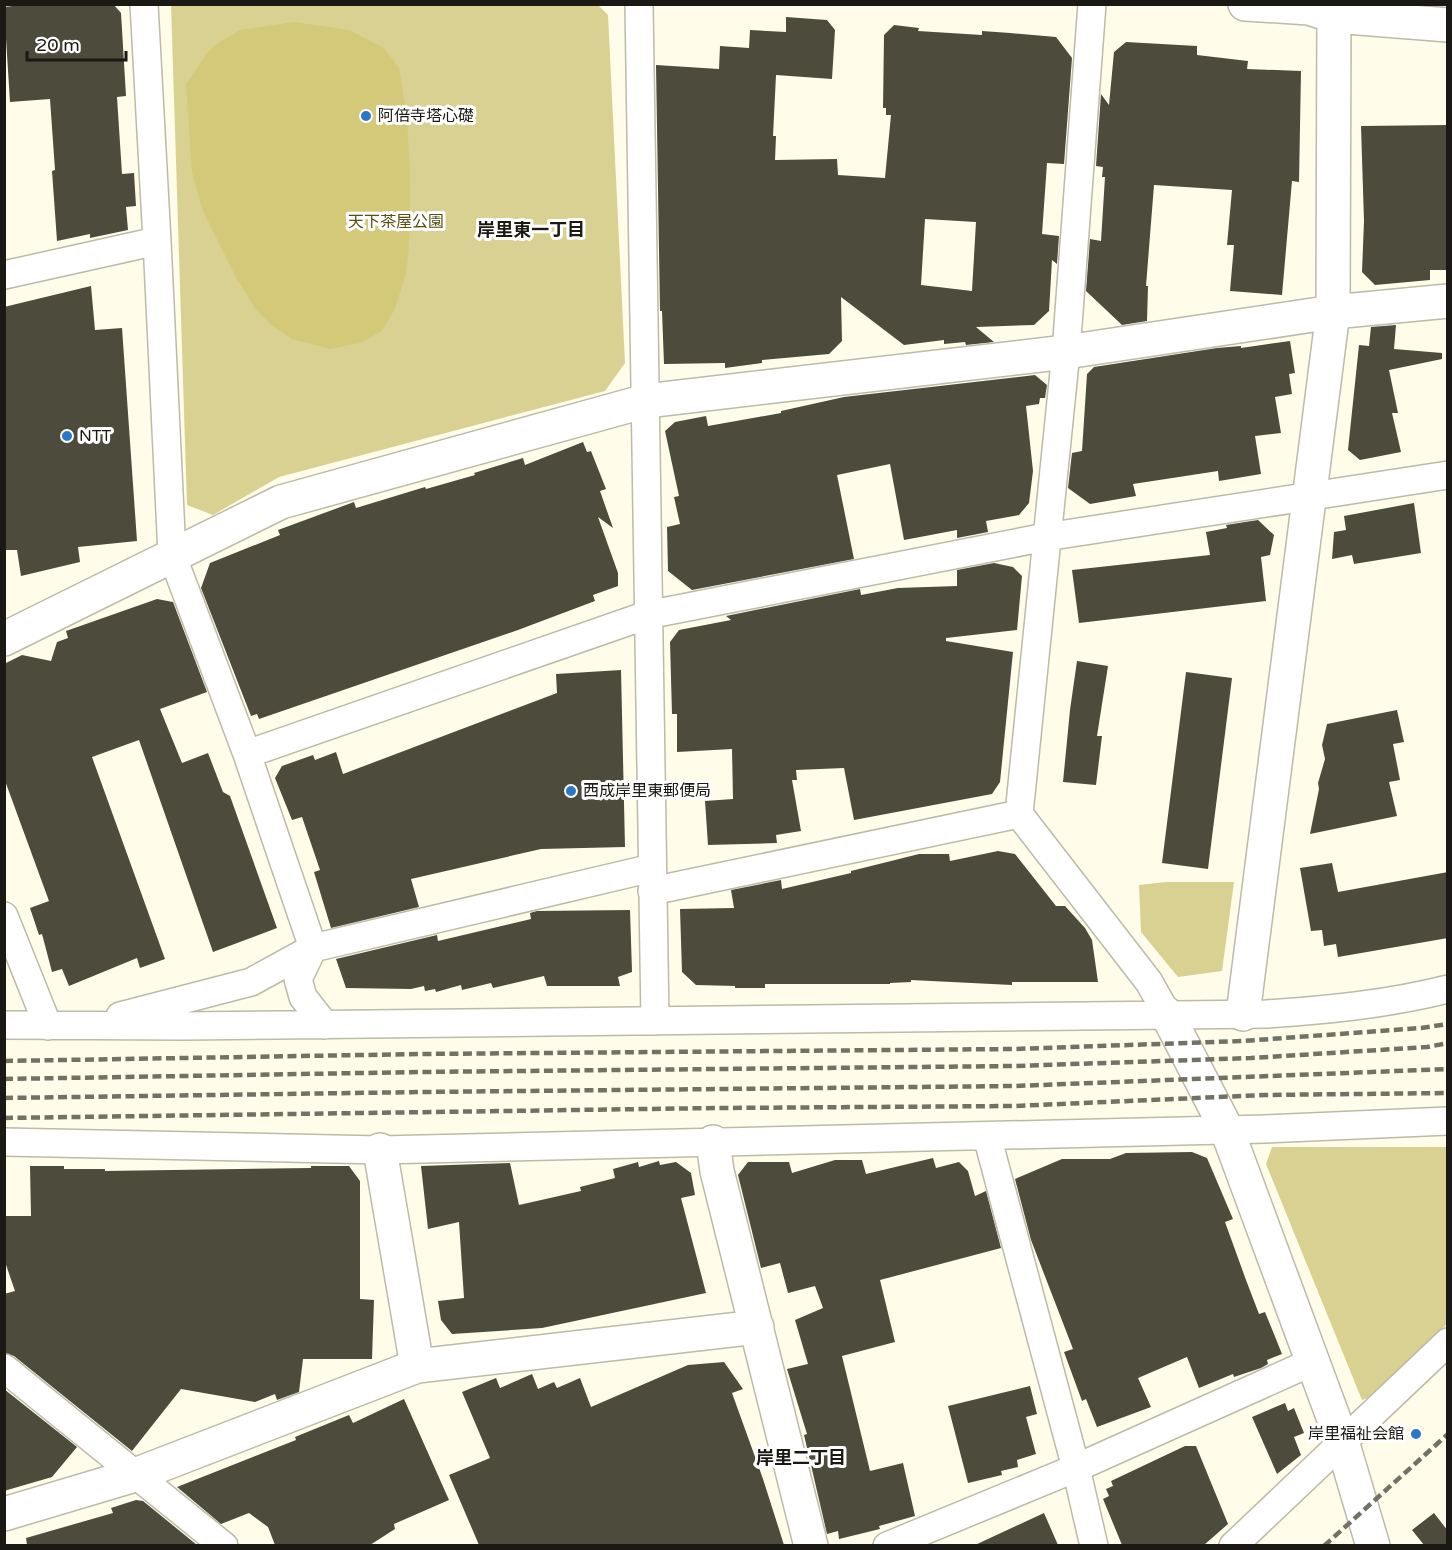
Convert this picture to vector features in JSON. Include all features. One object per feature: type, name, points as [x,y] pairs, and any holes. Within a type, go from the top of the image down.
[{"type":"street","points":[[144,4],[172,555],[247,754],[313,948],[298,979],[303,997],[325,1025]]},
{"type":"street","points":[[639,4],[655,1022]]},
{"type":"street","points":[[1092,4],[1066,352],[1019,813],[1149,982],[1227,1130],[1342,1441],[1373,1545]]},
{"type":"street","points":[[1245,4],[1334,10],[1448,25]]},
{"type":"street","points":[[1243,1014],[1333,312],[1334,10]]},
{"type":"street","points":[[4,275],[157,241]]},
{"type":"street","points":[[4,639],[281,502],[646,401],[1066,352],[1333,312],[1448,301]]},
{"type":"street","points":[[247,754],[647,615],[1046,537],[1448,475]]},
{"type":"street","points":[[84,1026],[251,982],[313,948],[652,880],[1019,813]]},
{"type":"street","points":[[4,916],[48,1026]]},
{"type":"street","points":[[4,1025],[325,1025],[1243,1014],[1317,1011],[1394,1002],[1448,989]]},
{"type":"street","points":[[4,1142],[380,1150],[1227,1130],[1448,1121]]},
{"type":"street","points":[[987,1136],[1076,1468],[1094,1545]]},
{"type":"street","points":[[712,1142],[717,1171],[811,1545]]},
{"type":"street","points":[[380,1150],[417,1366]]},
{"type":"street","points":[[4,1514],[135,1475],[417,1366],[757,1327]]},
{"type":"street","points":[[1233,1545],[1448,1342]]},
{"type":"street","points":[[887,1545],[1076,1468],[1312,1362]]},
{"type":"street","points":[[4,1368],[224,1545]]},
{"type":"green space","name":"天下茶屋公園","points":[[171,5],[598,5],[608,15],[625,363],[605,391],[279,477],[213,515],[187,505]]},
{"type":"green space","points":[[294,22],[349,30],[384,48],[399,68],[407,117],[410,175],[409,246],[406,273],[395,309],[382,331],[360,343],[330,349],[292,339],[270,324],[255,308],[237,279],[203,211],[192,172],[186,84],[208,52],[240,30]]},
{"type":"green space","points":[[1166,882],[1234,882],[1222,971],[1178,977],[1141,932],[1139,885]]},
{"type":"green space","points":[[1272,1147],[1447,1147],[1447,1324],[1378,1394],[1362,1400],[1266,1164]]},
{"type":"building","points":[[30,4],[113,4],[121,13],[126,96],[117,97],[122,174],[134,173],[136,206],[126,207],[128,230],[90,238],[90,234],[57,241],[50,99],[10,102],[4,7]]},
{"type":"building","points":[[786,17],[827,20],[835,30],[832,79],[776,75],[773,136],[776,136],[775,160],[837,159],[838,175],[885,178],[891,115],[886,115],[886,108],[883,108],[884,35],[894,25],[919,28],[918,31],[982,35],[982,31],[1056,37],[1072,58],[1064,164],[1047,163],[1042,234],[1059,236],[1057,264],[1052,260],[1049,311],[1034,325],[976,327],[994,342],[966,345],[965,342],[944,344],[944,340],[904,345],[841,297],[842,341],[829,354],[762,360],[762,363],[725,368],[725,363],[664,364],[662,311],[660,311],[656,65],[719,69],[720,46],[749,48],[750,30],[786,32]],"holes":[[[925,219],[976,222],[972,291],[921,285]]]},
{"type":"building","points":[[1126,42],[1197,46],[1197,55],[1248,61],[1247,69],[1301,71],[1299,182],[1292,181],[1282,295],[1230,291],[1234,245],[1227,245],[1232,190],[1154,185],[1146,286],[1148,286],[1147,321],[1122,325],[1086,291],[1090,239],[1101,241],[1105,177],[1102,177],[1103,167],[1096,166],[1101,94],[1109,105],[1114,52]]},
{"type":"building","points":[[1448,125],[1448,270],[1430,270],[1430,280],[1375,285],[1362,272],[1364,221],[1361,126]]},
{"type":"building","name":"NTT","points":[[91,286],[95,330],[122,328],[137,541],[78,547],[80,562],[21,576],[17,550],[4,550],[4,307]]},
{"type":"building","points":[[1396,325],[1394,349],[1442,353],[1442,359],[1389,370],[1398,413],[1392,413],[1401,452],[1360,460],[1348,450],[1359,345],[1369,346],[1371,327]]},
{"type":"building","points":[[1290,341],[1295,373],[1289,374],[1292,394],[1275,397],[1281,433],[1255,436],[1261,474],[1219,481],[1218,471],[1133,484],[1136,496],[1090,504],[1068,488],[1072,453],[1082,451],[1087,374],[1094,367],[1217,348],[1241,346],[1241,348]]},
{"type":"building","points":[[1035,375],[1047,385],[1045,398],[1040,398],[1039,404],[1026,406],[1033,471],[1029,503],[1019,515],[986,521],[988,532],[957,538],[957,530],[904,540],[890,464],[837,475],[854,559],[692,590],[668,571],[667,527],[680,524],[674,497],[679,496],[665,431],[675,422],[706,416],[708,426],[781,413],[781,411],[844,397]]},
{"type":"building","points":[[583,442],[587,452],[591,451],[606,489],[600,491],[613,528],[598,517],[618,573],[618,586],[593,595],[595,601],[518,630],[259,719],[257,714],[251,716],[201,588],[210,563],[280,535],[278,530],[354,502],[356,508],[475,475],[474,473],[523,458],[525,465]]},
{"type":"building","points":[[1414,503],[1421,553],[1354,564],[1352,555],[1332,559],[1334,532],[1346,530],[1344,516]]},
{"type":"building","points":[[1258,520],[1274,535],[1270,555],[1261,557],[1266,601],[1079,623],[1072,570],[1210,555],[1206,532],[1227,528],[1226,525]]},
{"type":"building","points":[[994,563],[1013,567],[1022,576],[1017,630],[946,638],[946,641],[1013,652],[1000,782],[992,794],[854,820],[844,768],[796,770],[797,780],[792,780],[801,831],[776,835],[777,843],[708,845],[705,801],[733,799],[732,749],[677,752],[677,714],[672,714],[670,642],[679,630],[731,620],[726,616],[860,589],[861,595],[898,588],[957,586],[957,570]]},
{"type":"building","points":[[157,599],[173,602],[207,692],[160,709],[182,763],[208,753],[223,792],[230,796],[277,928],[213,952],[139,740],[92,757],[165,959],[140,968],[137,958],[69,986],[62,969],[52,972],[42,934],[39,935],[30,908],[49,901],[4,778],[4,664],[22,655],[51,661],[57,642],[68,638],[66,631]]},
{"type":"building","points":[[1077,661],[1108,666],[1097,736],[1102,736],[1096,785],[1063,782]]},
{"type":"building","points":[[621,670],[625,847],[541,849],[411,879],[419,907],[331,928],[314,872],[320,870],[302,817],[292,820],[275,778],[282,766],[313,755],[315,760],[336,752],[343,774],[557,693],[556,674]]},
{"type":"building","points":[[1186,672],[1232,678],[1208,869],[1162,863]]},
{"type":"building","points":[[1397,710],[1404,742],[1393,744],[1400,780],[1389,782],[1397,816],[1310,834],[1319,789],[1318,783],[1325,759],[1322,745],[1327,724]]},
{"type":"building","points":[[998,851],[1015,854],[1056,906],[1065,906],[1085,928],[1092,940],[1098,982],[1012,982],[1012,985],[911,980],[911,982],[890,984],[765,984],[765,988],[735,988],[735,986],[696,985],[682,972],[680,909],[734,908],[731,890],[781,880],[782,889],[919,854],[949,854],[950,861]]},
{"type":"building","points":[[1332,863],[1338,892],[1448,872],[1448,938],[1338,957],[1336,944],[1324,946],[1322,930],[1311,931],[1300,868]]},
{"type":"building","points":[[630,910],[632,972],[618,977],[620,986],[547,986],[544,976],[493,988],[491,983],[462,990],[461,985],[436,992],[435,989],[425,991],[424,986],[411,989],[346,988],[336,959],[437,935],[438,941],[531,919],[530,913],[537,911]]},
{"type":"building","points":[[1192,1152],[1207,1158],[1233,1219],[1225,1222],[1259,1314],[1265,1312],[1282,1354],[1267,1360],[1268,1364],[1261,1368],[1234,1377],[1233,1374],[1199,1388],[1187,1357],[1138,1378],[1151,1407],[1097,1427],[1086,1399],[1082,1401],[1064,1352],[1073,1349],[1031,1240],[1015,1179],[1062,1159],[1110,1159],[1126,1153]]},
{"type":"building","points":[[933,1158],[936,1168],[959,1162],[968,1171],[975,1196],[986,1191],[1001,1248],[880,1280],[895,1342],[842,1356],[870,1471],[903,1463],[915,1516],[879,1526],[880,1529],[839,1539],[838,1531],[827,1534],[804,1435],[807,1434],[787,1369],[808,1364],[795,1320],[823,1308],[815,1286],[788,1293],[780,1263],[761,1268],[738,1175],[748,1162],[789,1162],[792,1173],[835,1160],[862,1160],[866,1174]]},
{"type":"building","points":[[659,1161],[660,1165],[676,1162],[691,1173],[695,1195],[681,1198],[706,1293],[542,1328],[452,1334],[441,1320],[438,1301],[464,1298],[459,1222],[428,1229],[421,1166],[510,1163],[519,1205],[581,1191],[580,1187],[615,1178],[613,1169],[638,1162],[639,1167]]},
{"type":"building","points":[[30,1166],[64,1166],[64,1169],[105,1169],[105,1171],[349,1166],[360,1181],[360,1299],[374,1300],[372,1359],[303,1359],[299,1392],[277,1400],[275,1394],[255,1402],[181,1389],[132,1451],[14,1356],[4,1353],[4,1294],[15,1291],[4,1259],[4,1216],[31,1216]]},
{"type":"building","points":[[724,1362],[743,1389],[732,1393],[784,1545],[479,1545],[449,1475],[490,1458],[462,1392],[496,1378],[500,1388],[532,1374],[538,1389],[554,1382],[557,1388],[580,1378],[591,1407],[688,1365]]},
{"type":"building","points":[[1030,1386],[1037,1414],[1026,1417],[1036,1454],[1017,1460],[1018,1467],[1001,1471],[1002,1475],[968,1483],[948,1406]]},
{"type":"building","points":[[4,1389],[77,1447],[52,1477],[4,1491]]},
{"type":"building","points":[[404,1399],[449,1500],[394,1524],[395,1529],[370,1545],[275,1545],[268,1527],[249,1513],[221,1524],[177,1487],[296,1440],[295,1437],[349,1415],[353,1423]]},
{"type":"building","points":[[1285,1403],[1288,1411],[1294,1408],[1304,1433],[1294,1437],[1301,1455],[1277,1474],[1252,1417]]},
{"type":"building","points":[[1185,1446],[1196,1446],[1228,1524],[1204,1545],[1122,1545],[1103,1499],[1109,1496],[1106,1489],[1113,1486],[1111,1481]]},
{"type":"building","points":[[136,1500],[143,1501],[197,1545],[27,1545],[26,1538],[113,1513],[111,1508]]},
{"type":"building","points":[[1044,1513],[1058,1545],[975,1545]]},
{"type":"building","points":[[1434,1513],[1448,1531],[1448,1545],[1424,1545],[1412,1530]]},
{"type":"railway","points":[[4,1061],[421,1054],[1014,1049],[1243,1041],[1448,1024]]},
{"type":"railway","points":[[4,1079],[1015,1066],[1251,1058],[1427,1047],[1448,1043]]},
{"type":"railway","points":[[4,1098],[1015,1086],[1448,1069]]},
{"type":"railway","points":[[4,1118],[1015,1106],[1264,1095],[1448,1093]]},
{"type":"railway","points":[[1324,1546],[1448,1434]]},
{"type":"place","name":"阿倍寺塔心礎","points":[[366,116]]},
{"type":"place","name":"NTT","points":[[67,436]]},
{"type":"place","name":"西成岸里東郵便局","points":[[571,791]]},
{"type":"place","name":"岸里福祉会館","points":[[1416,1434]]},
{"type":"district","name":"岸里東一丁目","points":[[531,230]]},
{"type":"district","name":"岸里二丁目","points":[[801,1458]]}]
